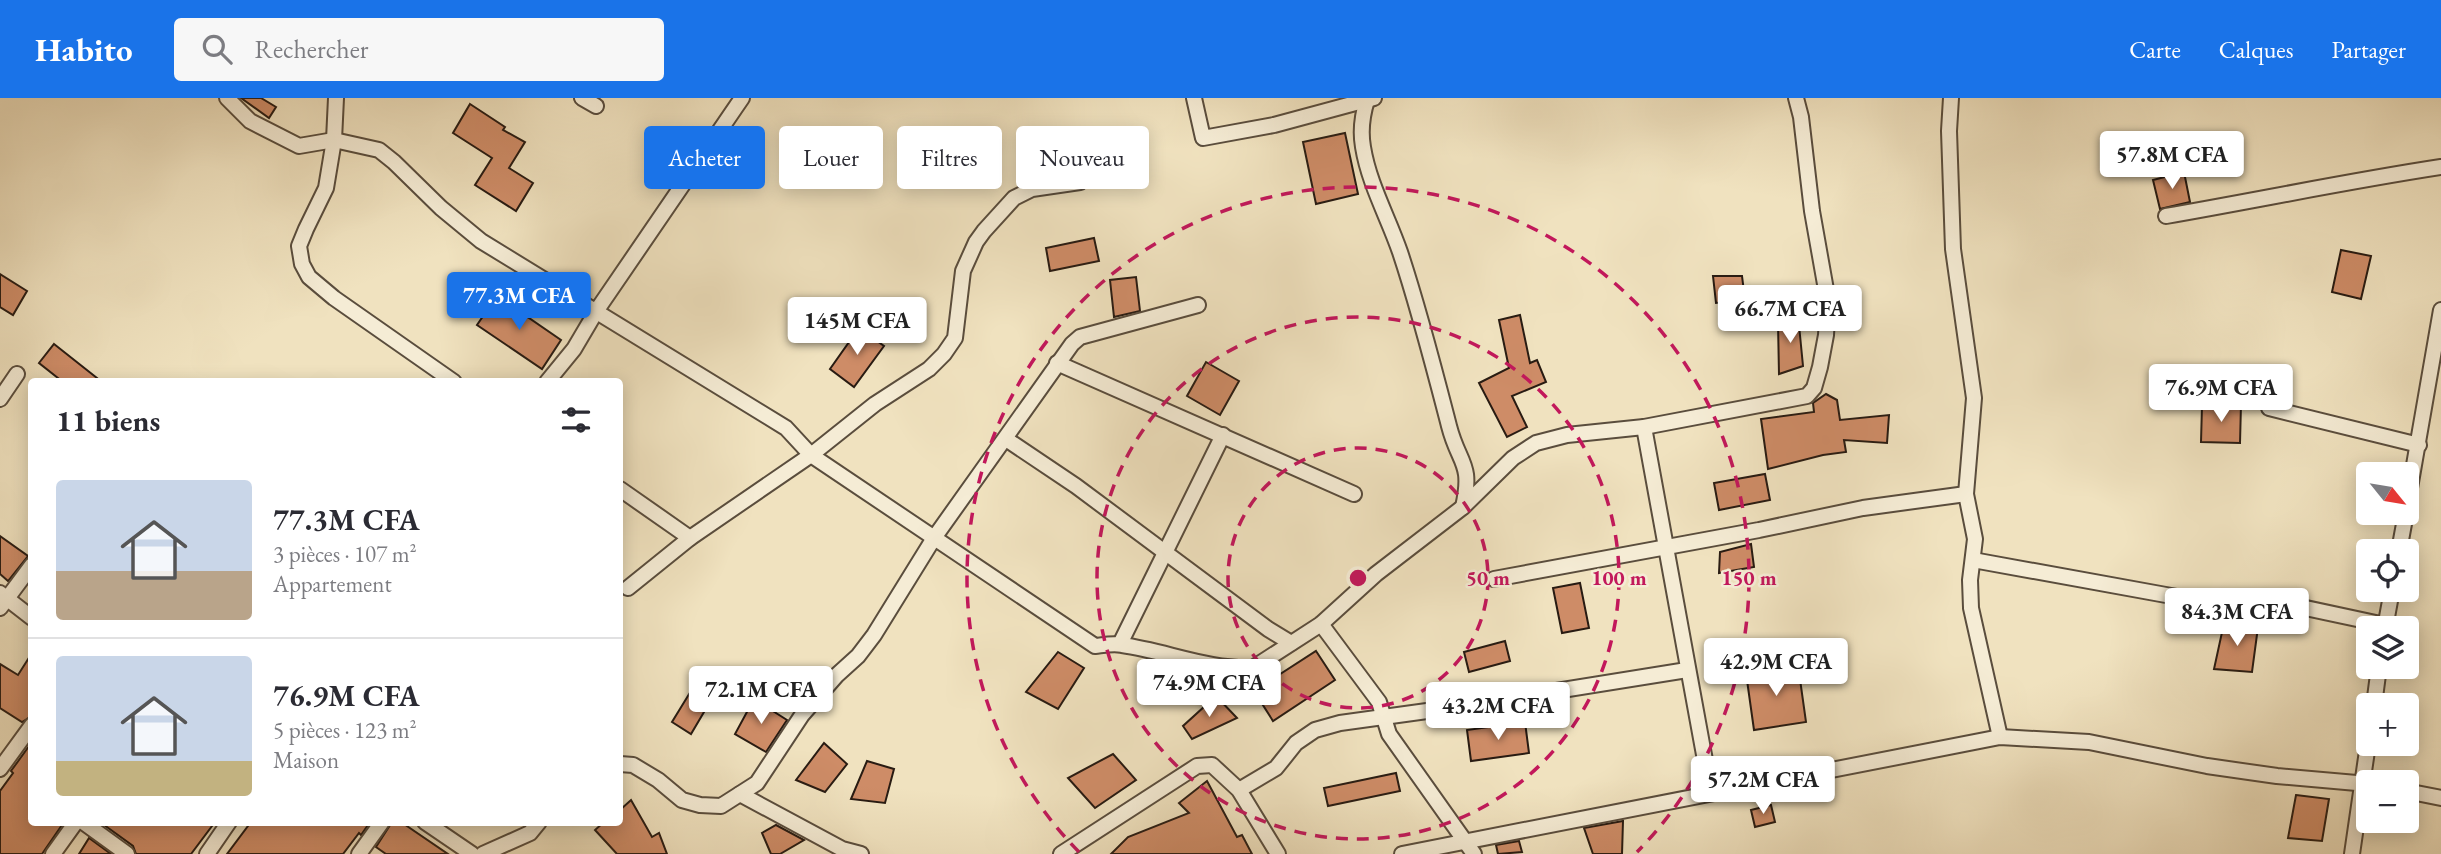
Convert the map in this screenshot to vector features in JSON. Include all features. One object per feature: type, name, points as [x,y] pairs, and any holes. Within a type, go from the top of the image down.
[{"type":"street","points":[[227,98],[250,121],[299,146],[334,140],[379,150],[481,241],[786,428],[811,455],[1095,646],[1120,644],[1209,665],[1243,668],[1253,668],[1321,624],[1376,574],[1463,507],[1513,458],[1536,443],[1567,435],[1644,427],[1807,396],[1814,388],[1826,335],[1828,301],[1796,98]]},
{"type":"street","points":[[336,98],[334,140],[326,188],[299,246],[302,264],[309,277],[334,298],[448,378]]},
{"type":"street","points":[[582,98],[596,106]]},
{"type":"street","points":[[550,378],[574,349],[597,310],[742,98]]},
{"type":"street","points":[[1194,98],[1203,138],[1274,125],[1371,99]]},
{"type":"street","points":[[1951,98],[1949,131],[1953,249],[1974,398],[1966,494],[1975,540],[1970,580],[1971,608],[2000,737]]},
{"type":"street","points":[[1371,99],[1362,116],[1363,148],[1374,187],[1400,252],[1450,431],[1466,466],[1468,484],[1463,507]]},
{"type":"street","points":[[2166,216],[2441,167]]},
{"type":"street","points":[[628,587],[690,537],[811,455],[876,404],[929,369],[955,338],[963,271],[976,242],[998,213],[1014,198],[1031,189]]},
{"type":"street","points":[[623,764],[633,765],[658,780],[682,800],[691,803],[721,806],[757,783],[802,715],[866,645],[934,538],[1057,363],[1080,337],[1198,305]]},
{"type":"street","points":[[2416,462],[2441,313]]},
{"type":"street","points":[[1057,363],[1354,494]]},
{"type":"street","points":[[0,399],[17,374]]},
{"type":"street","points":[[2269,408],[2419,445]]},
{"type":"street","points":[[1644,427],[1711,793]]},
{"type":"street","points":[[1120,644],[1223,435]]},
{"type":"street","points":[[1006,439],[1076,486],[1291,643]]},
{"type":"street","points":[[623,491],[690,537]]},
{"type":"street","points":[[1494,579],[1863,508],[1966,494]]},
{"type":"street","points":[[1973,560],[2188,599]]},
{"type":"street","points":[[28,570],[2,600],[28,616]]},
{"type":"street","points":[[2259,598],[2356,620]]},
{"type":"street","points":[[1321,624],[1379,702],[1389,734],[1469,848]]},
{"type":"street","points":[[1239,790],[1276,768],[1296,743],[1315,730],[1340,723],[1687,670]]},
{"type":"street","points":[[0,769],[28,730]]},
{"type":"street","points":[[1402,854],[1469,848],[1711,793],[2000,737],[2089,742],[2207,766],[2277,776],[2356,782]]},
{"type":"street","points":[[1061,854],[1197,766],[1212,765],[1239,790],[1278,854]]},
{"type":"street","points":[[740,794],[841,852],[861,854]]},
{"type":"street","points":[[2419,794],[2441,798]]},
{"type":"street","points":[[53,854],[73,826]]},
{"type":"street","points":[[88,826],[127,854]]},
{"type":"street","points":[[207,854],[226,826]]},
{"type":"street","points":[[359,854],[379,826]]},
{"type":"street","points":[[431,826],[472,854]]},
{"type":"street","points":[[484,854],[530,833],[536,826]]},
{"type":"street","points":[[2352,854],[2356,832]]},
{"type":"building","points":[[241,98],[261,98],[276,107],[269,118]]},
{"type":"building","points":[[470,104],[505,127],[503,130],[525,142],[509,168],[533,183],[516,211],[475,185],[492,158],[453,133]]},
{"type":"building","points":[[1345,133],[1358,194],[1316,204],[1303,142]]},
{"type":"building","points":[[2184,172],[2190,202],[2160,209],[2153,180]]},
{"type":"building","points":[[1094,238],[1099,261],[1050,271],[1046,248]]},
{"type":"building","points":[[2341,250],[2371,256],[2361,299],[2332,292]]},
{"type":"building","points":[[0,274],[27,291],[13,315],[0,307]]},
{"type":"building","points":[[1713,276],[1742,276],[1745,300],[1716,303]]},
{"type":"building","points":[[1136,277],[1140,311],[1114,317],[1110,280]]},
{"type":"building","points":[[497,296],[561,340],[542,369],[477,325]]},
{"type":"building","points":[[1520,315],[1530,363],[1537,360],[1546,382],[1512,396],[1527,427],[1507,437],[1479,383],[1509,368],[1499,320]]},
{"type":"building","points":[[1798,315],[1803,366],[1779,374],[1778,323]]},
{"type":"building","points":[[859,328],[884,346],[854,387],[830,369]]},
{"type":"building","points":[[54,344],[97,378],[58,378],[39,363]]},
{"type":"building","points":[[1206,362],[1239,381],[1220,415],[1187,396]]},
{"type":"building","points":[[1826,394],[1837,400],[1840,420],[1889,415],[1887,443],[1844,440],[1846,452],[1768,469],[1761,419],[1814,412],[1813,403]]},
{"type":"building","points":[[2241,404],[2240,443],[2201,442],[2202,406]]},
{"type":"building","points":[[1765,474],[1770,500],[1719,510],[1714,483]]},
{"type":"building","points":[[0,536],[28,556],[8,581],[0,574]]},
{"type":"building","points":[[1751,544],[1754,567],[1719,573],[1720,552]]},
{"type":"building","points":[[1580,583],[1589,628],[1562,633],[1553,588]]},
{"type":"building","points":[[2224,623],[2258,627],[2252,672],[2214,669]]},
{"type":"building","points":[[1505,641],[1510,661],[1469,672],[1464,652]]},
{"type":"building","points":[[1316,651],[1335,680],[1273,721],[1254,691]]},
{"type":"building","points":[[1058,652],[1084,668],[1058,709],[1026,692]]},
{"type":"building","points":[[28,659],[28,718],[22,722],[0,708],[0,664],[18,675]]},
{"type":"building","points":[[1798,665],[1806,722],[1754,730],[1746,673]]},
{"type":"building","points":[[694,686],[717,690],[691,734],[672,722]]},
{"type":"building","points":[[1216,696],[1237,718],[1192,739],[1183,726]]},
{"type":"building","points":[[754,699],[787,720],[766,752],[735,734]]},
{"type":"building","points":[[1525,722],[1529,753],[1471,761],[1467,730]]},
{"type":"building","points":[[824,743],[847,764],[825,792],[796,780]]},
{"type":"building","points":[[28,748],[28,826],[61,826],[42,854],[0,854],[0,791],[13,773],[11,771]]},
{"type":"building","points":[[1113,754],[1136,780],[1095,808],[1068,778]]},
{"type":"building","points":[[867,761],[894,769],[885,803],[851,799]]},
{"type":"building","points":[[1396,773],[1400,791],[1328,806],[1324,788]]},
{"type":"building","points":[[1207,781],[1237,837],[1242,835],[1252,854],[1111,854],[1128,837],[1189,813],[1179,803]]},
{"type":"building","points":[[2296,795],[2329,799],[2322,841],[2288,838]]},
{"type":"building","points":[[631,800],[652,837],[659,833],[667,854],[617,854],[595,830],[600,826],[623,826],[623,807]]},
{"type":"building","points":[[1771,805],[1775,822],[1755,827],[1751,810]]},
{"type":"building","points":[[1623,821],[1622,854],[1593,854],[1584,828]]},
{"type":"building","points":[[776,825],[804,840],[780,854],[771,854],[762,833]]},
{"type":"building","points":[[106,826],[212,826],[191,854],[136,854],[133,846]]},
{"type":"building","points":[[248,826],[367,826],[343,854],[227,854]]},
{"type":"building","points":[[389,826],[407,826],[448,854],[386,854],[376,847]]},
{"type":"building","points":[[89,838],[111,854],[79,854]]},
{"type":"building","points":[[1519,841],[1522,852],[1498,854],[1496,845]]}]
